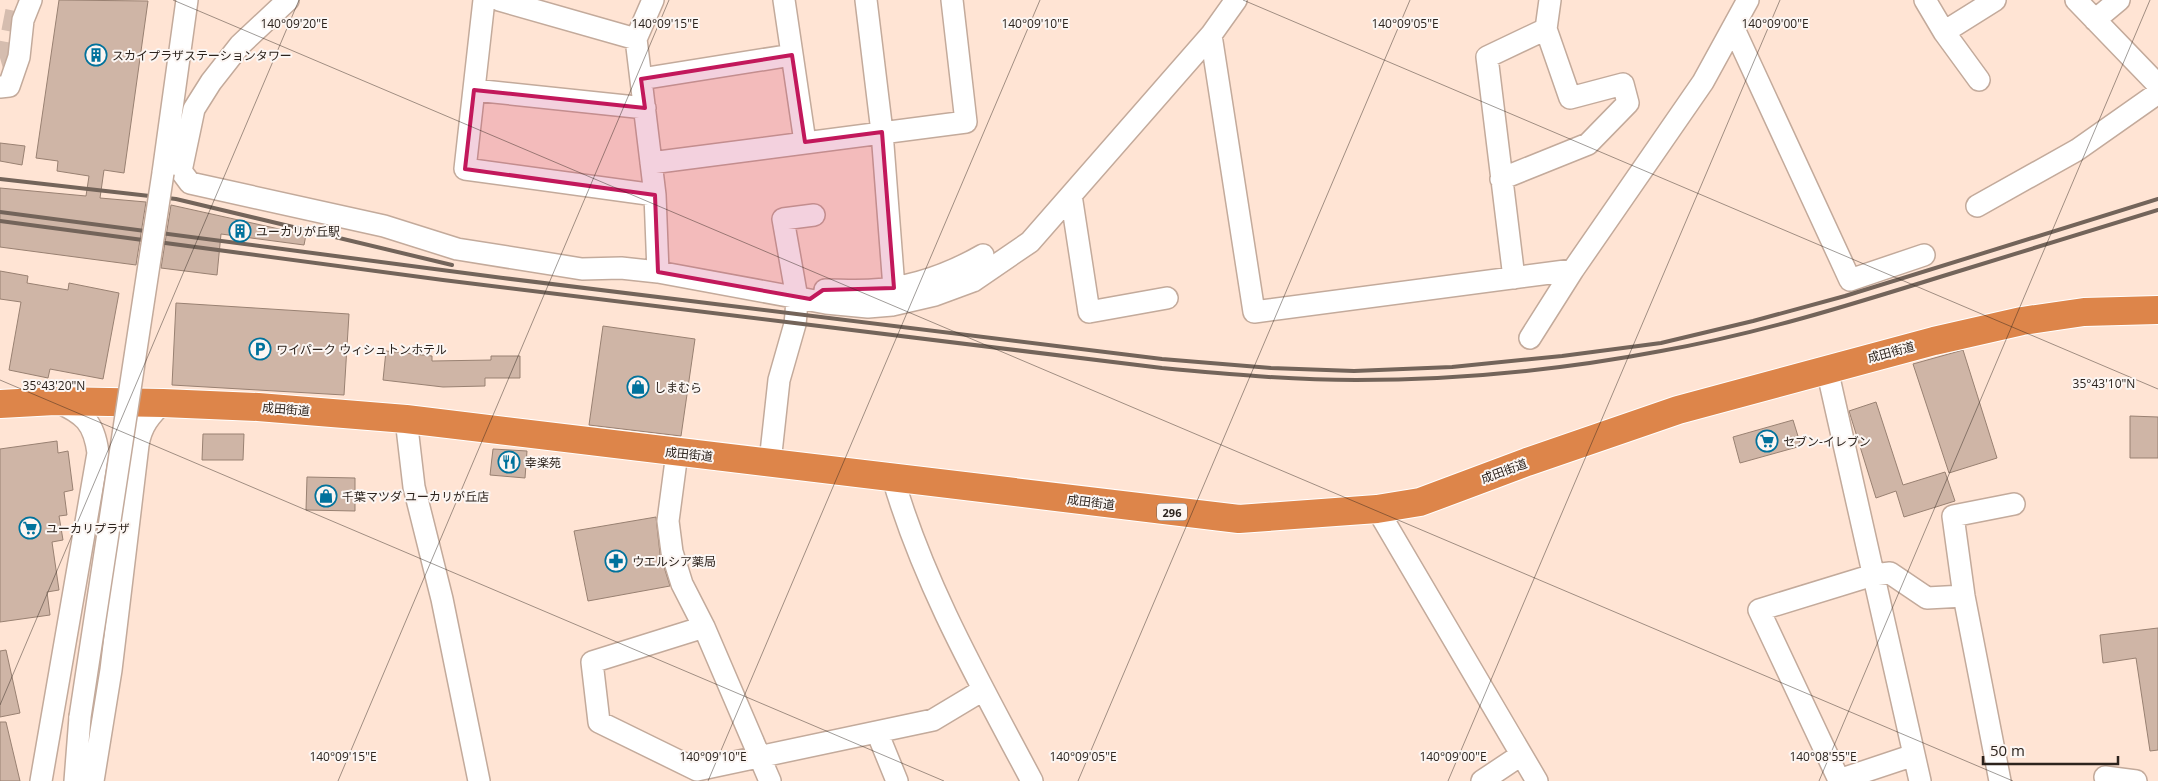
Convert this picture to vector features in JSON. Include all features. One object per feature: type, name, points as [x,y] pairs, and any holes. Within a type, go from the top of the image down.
[{"type":"highway","name":"成田街道","points":[[0,404],[54,400],[163,402],[258,407],[406,419],[1239,519],[1377,509],[1420,502],[1527,462],[1678,410],[1934,341],[2022,321],[2084,312],[2158,310]]},
{"type":"street","points":[[0,87],[9,86],[19,58],[23,20],[30,0]]},
{"type":"street","points":[[75,781],[80,717],[163,173],[187,0]]},
{"type":"street","points":[[288,0],[240,45],[211,82],[194,109],[181,171],[190,183],[384,226],[457,250],[582,269],[621,268],[658,272],[826,303],[868,307],[892,305],[935,295],[973,281],[1030,242],[1211,35],[1236,0]]},
{"type":"street","points":[[484,0],[465,169],[655,195]]},
{"type":"street","points":[[498,0],[636,39]]},
{"type":"street","points":[[653,0],[636,39],[652,163],[658,272]]},
{"type":"street","points":[[784,0],[805,142]]},
{"type":"street","points":[[866,0],[882,132],[894,288]]},
{"type":"street","points":[[652,163],[966,122],[952,0]]},
{"type":"street","points":[[1501,179],[1588,144],[1628,103],[1623,84],[1570,98],[1546,29],[1550,0]]},
{"type":"street","points":[[1530,338],[1573,270],[1703,82],[1734,30],[1748,0]]},
{"type":"street","points":[[1925,0],[1944,32],[1979,80]]},
{"type":"street","points":[[1944,32],[1995,0]]},
{"type":"street","points":[[2076,0],[2158,84]]},
{"type":"street","points":[[2095,20],[2119,0]]},
{"type":"street","points":[[1514,278],[1487,56],[1546,29]]},
{"type":"street","points":[[1734,30],[1850,280],[1924,255]]},
{"type":"street","points":[[1211,35],[1254,312],[1573,270]]},
{"type":"street","points":[[641,79],[792,55]]},
{"type":"street","points":[[474,90],[645,108]]},
{"type":"street","points":[[1977,206],[2077,150],[2158,93]]},
{"type":"street","points":[[1071,195],[1089,312],[1167,298]]},
{"type":"street","points":[[770,462],[780,380],[803,298],[783,219],[814,215]]},
{"type":"street","points":[[803,298],[823,290],[870,291],[931,280],[963,267],[983,255]]},
{"type":"street","points":[[1827,370],[1920,781]]},
{"type":"street","points":[[41,781],[98,453],[96,435],[78,411],[54,400]]},
{"type":"street","points":[[93,781],[111,670],[140,431],[152,412],[163,402]]},
{"type":"street","points":[[406,419],[414,487],[442,599],[479,781]]},
{"type":"street","points":[[677,453],[668,521],[672,552],[682,584],[704,627],[770,781]]},
{"type":"street","points":[[893,478],[904,516],[954,635],[1032,781]]},
{"type":"street","points":[[2000,781],[1964,596],[1953,516],[2014,504]]},
{"type":"street","points":[[1377,509],[1537,781]]},
{"type":"street","points":[[1914,754],[1839,780],[1759,610],[1873,574],[1890,573],[1927,598],[1964,596]]},
{"type":"street","points":[[704,627],[592,662],[599,722],[697,770],[933,720],[983,690]]},
{"type":"street","points":[[878,732],[897,781]]},
{"type":"street","points":[[1482,781],[1521,755]]},
{"type":"street","points":[[2105,778],[2136,781]]},
{"type":"highlighted area","points":[[792,55],[805,142],[882,132],[894,288],[823,290],[810,299],[797,298],[658,272],[655,195],[465,169],[474,90],[645,108],[641,79]]},
{"type":"building","points":[[59,0],[148,1],[124,173],[104,170],[100,198],[146,202],[136,265],[0,247],[0,188],[86,196],[89,176],[57,171],[58,161],[36,158]]},
{"type":"building","points":[[0,143],[25,146],[22,165],[0,161]]},
{"type":"building","points":[[171,205],[306,235],[304,245],[221,234],[217,275],[161,268]]},
{"type":"building","points":[[0,271],[28,276],[27,283],[68,290],[69,283],[119,293],[103,379],[50,369],[48,378],[9,370],[21,302],[0,299]]},
{"type":"building","name":"ワイパーク ウィシュトンホテル","points":[[176,303],[349,314],[344,395],[172,385]]},
{"type":"building","points":[[603,326],[695,339],[681,436],[589,425]]},
{"type":"building","points":[[1963,350],[1997,458],[1949,473],[1913,364]]},
{"type":"building","points":[[386,351],[432,356],[432,361],[491,360],[491,356],[520,356],[520,378],[485,378],[485,386],[443,387],[383,380]]},
{"type":"building","points":[[1876,402],[1903,485],[1945,472],[1955,501],[1904,517],[1896,491],[1876,498],[1849,411]]},
{"type":"building","points":[[2130,416],[2158,417],[2158,458],[2130,458]]},
{"type":"building","name":"セブン-イレブン","points":[[1793,420],[1801,446],[1740,463],[1733,437]]},
{"type":"building","points":[[203,434],[244,434],[243,460],[202,460]]},
{"type":"building","name":"ユーカリプラザ","points":[[57,441],[58,453],[68,451],[73,490],[64,492],[67,515],[59,516],[63,540],[52,542],[59,590],[47,592],[50,615],[0,622],[0,449]]},
{"type":"building","points":[[493,449],[527,451],[525,478],[490,475]]},
{"type":"building","points":[[307,477],[355,478],[355,511],[306,510]]},
{"type":"building","points":[[656,517],[660,554],[670,586],[588,601],[574,531]]},
{"type":"building","points":[[2158,628],[2158,750],[2150,751],[2136,658],[2103,663],[2100,635]]},
{"type":"building","points":[[6,650],[20,713],[0,717],[0,651]]},
{"type":"building","points":[[0,722],[6,722],[20,781],[0,781]]},
{"type":"tunnel","points":[[0,58],[7,56],[18,0]]},
{"type":"railway","points":[[0,179],[176,199],[452,265]]},
{"type":"railway","points":[[0,212],[503,278],[1162,359],[1271,368],[1354,371],[1452,367],[1562,356],[1661,343],[1845,296],[2158,199]]},
{"type":"railway","points":[[0,221],[443,280],[1162,368],[1283,378],[1394,380],[1471,376],[1547,369],[1623,358],[1697,344],[1838,308],[2158,210]]},
{"type":"place","name":"スカイプラザステーションタワー","points":[[96,55]]},
{"type":"place","name":"ユーカリが丘駅","points":[[240,231]]},
{"type":"place","name":"ワイパーク ウィシュトンホテル","points":[[260,349]]},
{"type":"place","name":"しまむら","points":[[638,387]]},
{"type":"place","name":"セブン-イレブン","points":[[1767,441]]},
{"type":"place","name":"幸楽苑","points":[[509,462]]},
{"type":"place","name":"千葉マツダ ユーカリが丘店","points":[[326,496]]},
{"type":"place","name":"ユーカリプラザ","points":[[30,528]]},
{"type":"place","name":"ウエルシア薬局","points":[[616,561]]}]
